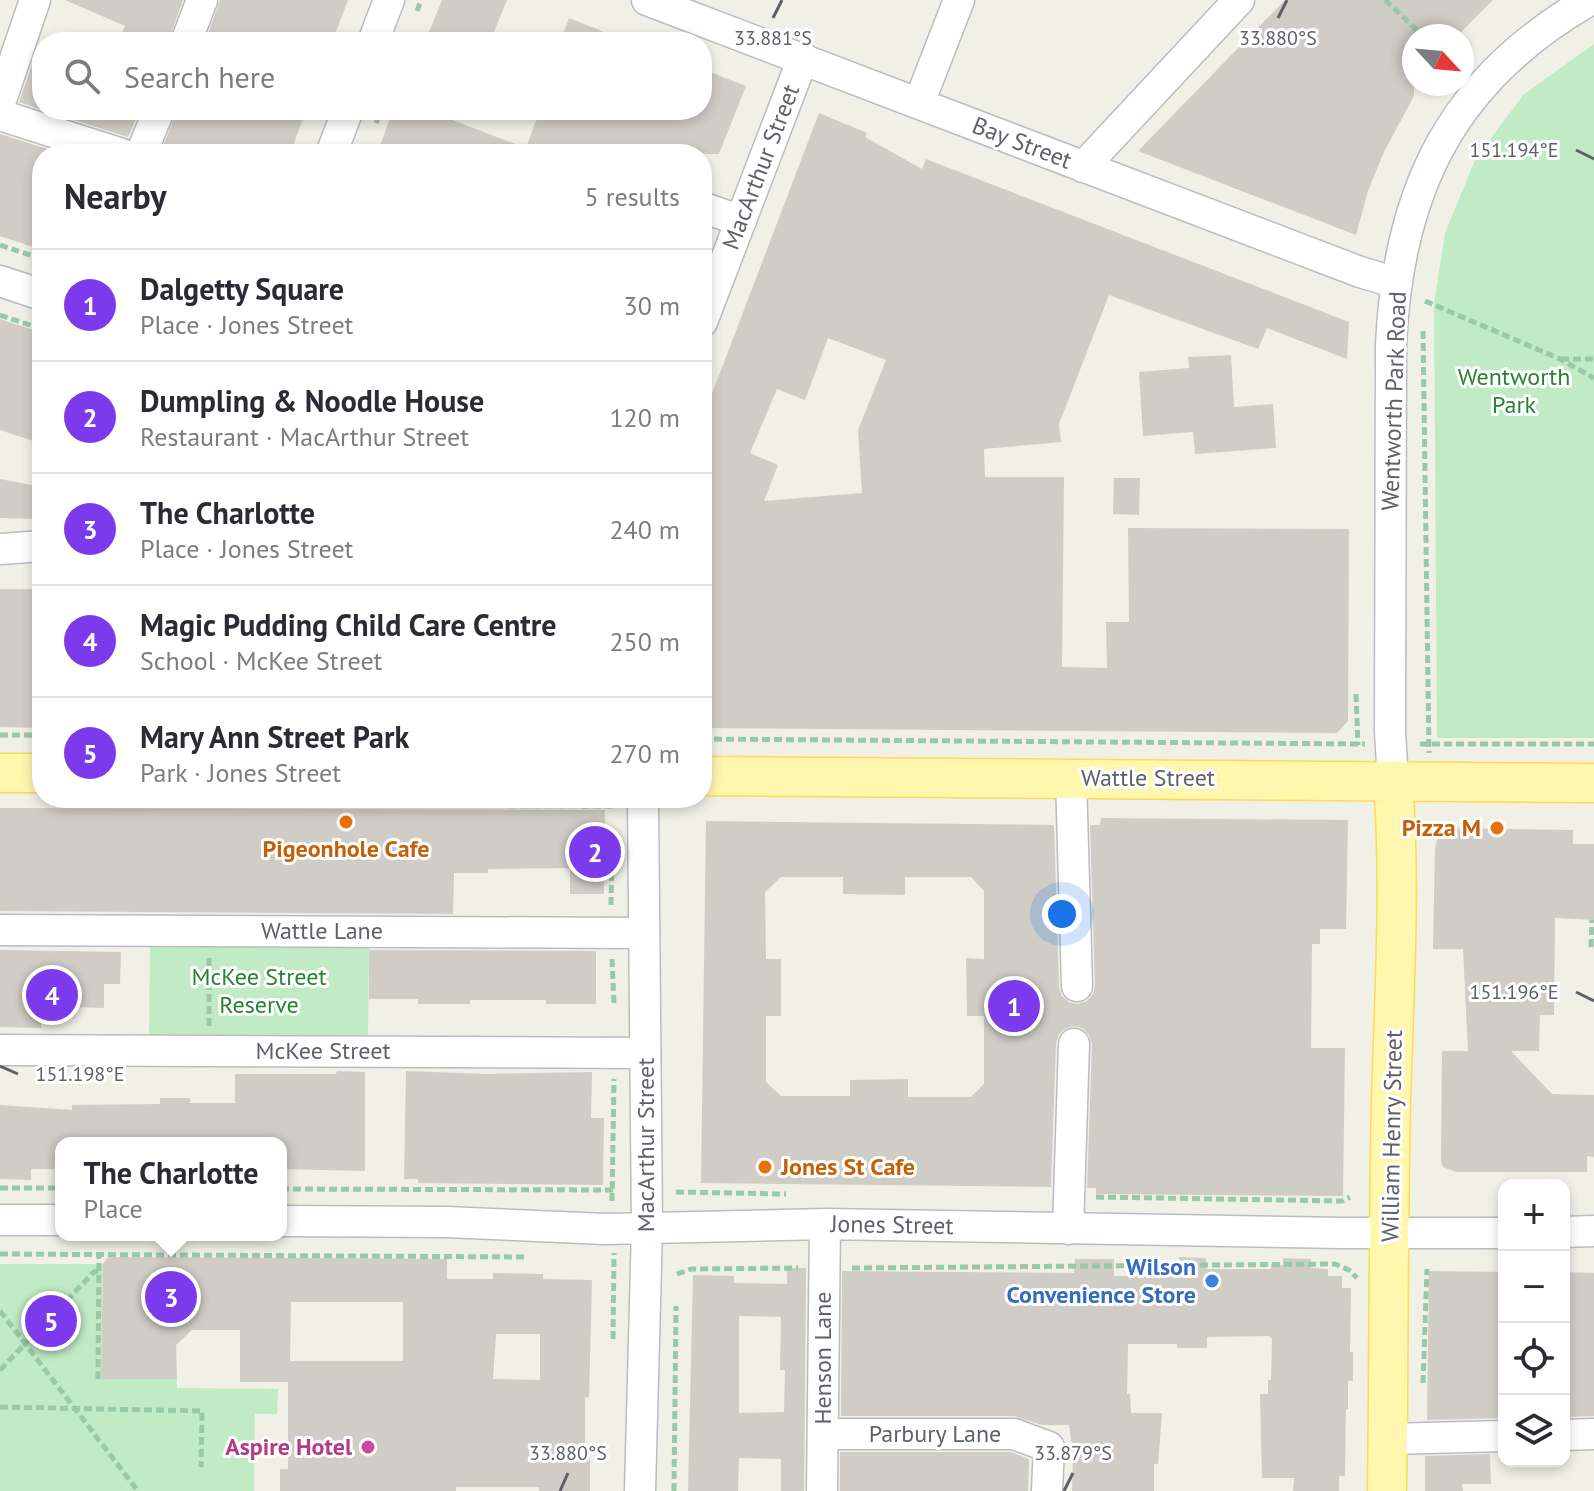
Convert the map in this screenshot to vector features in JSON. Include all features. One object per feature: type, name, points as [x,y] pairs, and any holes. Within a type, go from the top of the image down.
[{"type":"main road","points":[[0,773],[32,784]]},
{"type":"main road","name":"Wattle Street","points":[[712,776],[1594,783]]},
{"type":"main road","name":"William Henry Street","points":[[1387,1491],[1405,1438],[1390,1233],[1396,987],[1396,820],[1393,780]]},
{"type":"street","points":[[0,103],[35,0]]},
{"type":"street","points":[[190,32],[202,0]]},
{"type":"street","points":[[377,32],[389,0]]},
{"type":"street","points":[[919,103],[959,0]]},
{"type":"street","points":[[1083,167],[1239,0]]},
{"type":"street","name":"Wentworth Park Road","points":[[1393,780],[1390,732],[1391,345],[1411,286],[1404,236],[1436,153],[1474,93],[1549,23],[1590,0]]},
{"type":"street","name":"Bay Street","points":[[665,3],[1083,167],[1411,286]]},
{"type":"street","name":"MacArthur Street","points":[[712,296],[803,58]]},
{"type":"street","points":[[0,115],[91,144]]},
{"type":"street","points":[[145,144],[155,120]]},
{"type":"street","points":[[335,144],[344,120]]},
{"type":"street","points":[[712,211],[741,221]]},
{"type":"street","points":[[0,281],[32,292]]},
{"type":"street","points":[[0,549],[32,547]]},
{"type":"street","points":[[1071,778],[1077,986]]},
{"type":"street","name":"MacArthur Street","points":[[640,1491],[647,1228],[643,808]]},
{"type":"street","name":"Wattle Lane","points":[[0,930],[644,933]]},
{"type":"street","points":[[1068,1229],[1074,1044]]},
{"type":"street","name":"McKee Street","points":[[0,1050],[645,1053]]},
{"type":"street","points":[[0,1220],[55,1220]]},
{"type":"street","name":"Jones Street","points":[[287,1221],[647,1228],[825,1224],[1498,1233]]},
{"type":"street","name":"Henson Lane","points":[[822,1491],[825,1224]]},
{"type":"street","points":[[1570,1232],[1594,1231]]},
{"type":"street","name":"Parbury Lane","points":[[823,1434],[1014,1434],[1049,1447],[1047,1491]]},
{"type":"street","points":[[1570,1435],[1594,1434]]},
{"type":"street","points":[[1405,1438],[1498,1436]]},
{"type":"path","points":[[1385,0],[1410,24]]},
{"type":"path","points":[[0,245],[32,256]]},
{"type":"path","points":[[1411,286],[1425,301],[1560,359],[1594,378]]},
{"type":"path","points":[[1424,309],[1425,301]]},
{"type":"path","points":[[0,315],[32,326]]},
{"type":"path","points":[[1423,317],[1428,744]]},
{"type":"path","points":[[1560,359],[1594,359]]},
{"type":"path","points":[[1356,694],[1358,744]]},
{"type":"path","points":[[0,735],[32,735]]},
{"type":"path","points":[[712,739],[1366,744]]},
{"type":"path","points":[[1420,744],[1594,744]]},
{"type":"path","points":[[613,808],[613,821]]},
{"type":"path","points":[[611,911],[612,836]]},
{"type":"path","points":[[1591,947],[1592,920]]},
{"type":"path","points":[[209,949],[209,1039]]},
{"type":"path","points":[[612,952],[614,1010]]},
{"type":"path","points":[[612,1206],[614,1069]]},
{"type":"path","points":[[0,1188],[55,1188]]},
{"type":"path","points":[[287,1189],[625,1191]]},
{"type":"path","points":[[1068,1197],[1342,1201],[1350,1197]]},
{"type":"path","points":[[0,1254],[536,1257]]},
{"type":"path","points":[[98,1379],[99,1255]]},
{"type":"path","points":[[676,1289],[677,1271],[691,1269],[1335,1264],[1357,1276]]},
{"type":"path","points":[[1405,1438],[1427,1269]]},
{"type":"path","points":[[0,1370],[98,1271]]},
{"type":"path","points":[[674,1491],[676,1305]]},
{"type":"path","points":[[0,1311],[138,1491]]},
{"type":"path","points":[[0,1407],[202,1411],[201,1467]]},
{"type":"green space","name":"Wentworth Park","points":[[1594,44],[1594,738],[1437,738],[1434,304],[1445,233],[1476,158],[1524,94]]},
{"type":"green space","name":"McKee Street Reserve","points":[[150,945],[369,946],[368,1036],[149,1035]]},
{"type":"green space","points":[[0,1264],[103,1264],[101,1379],[177,1379],[177,1388],[278,1389],[277,1414],[255,1414],[254,1491],[0,1491]]},
{"type":"building","points":[[65,0],[183,0],[172,32],[122,32],[125,26]]},
{"type":"building","points":[[220,0],[348,0],[336,32],[209,32]]},
{"type":"building","points":[[442,0],[507,0],[494,32],[429,32]]},
{"type":"building","points":[[1285,0],[1493,0],[1469,24],[1402,24],[1402,96],[1414,96],[1384,152],[1368,191],[1356,235],[1138,151]]},
{"type":"building","points":[[569,18],[604,32],[564,32]]},
{"type":"building","points":[[32,65],[32,107],[19,102]]},
{"type":"building","points":[[712,73],[746,86],[719,154],[712,154],[712,144],[527,144],[536,120],[712,120]]},
{"type":"building","points":[[819,113],[867,133],[865,137],[922,169],[926,159],[1349,322],[1347,359],[1267,328],[1258,349],[1109,295],[1059,424],[1061,442],[984,449],[985,477],[1064,477],[1062,667],[1107,668],[1106,622],[1129,622],[1128,528],[1349,529],[1348,721],[1337,733],[712,728],[712,394]],"holes":[[[828,338],[886,360],[858,430],[862,493],[764,501],[778,465],[750,453],[777,389],[805,400]]]},
{"type":"building","points":[[74,120],[136,120],[128,137]]},
{"type":"building","points":[[173,120],[302,120],[294,144],[164,144]]},
{"type":"building","points":[[389,120],[452,120],[515,144],[381,144]]},
{"type":"building","points":[[0,134],[32,144],[32,247],[0,236]]},
{"type":"building","points":[[0,319],[32,330],[32,441],[0,430]]},
{"type":"building","points":[[1231,355],[1234,407],[1273,404],[1276,448],[1195,454],[1193,432],[1143,436],[1139,372],[1189,368],[1188,357]]},
{"type":"building","points":[[1114,478],[1140,478],[1139,515],[1113,514]]},
{"type":"building","points":[[0,479],[32,485],[32,519],[0,518]]},
{"type":"building","points":[[0,589],[32,589],[32,728],[0,727]]},
{"type":"building","points":[[0,808],[605,810],[604,894],[570,894],[570,868],[488,869],[488,873],[454,873],[453,914],[0,911]]},
{"type":"building","points":[[1101,818],[1348,820],[1346,929],[1320,929],[1320,944],[1312,944],[1311,1048],[1345,1048],[1343,1196],[1096,1194],[1096,1188],[1087,1188],[1092,1044],[1084,1029],[1074,1026],[1059,1034],[1056,1043],[1051,1187],[701,1183],[706,821],[1054,825],[1059,987],[1062,996],[1077,1004],[1087,1001],[1095,986],[1090,825],[1100,825]],"holes":[[[781,877],[843,877],[843,894],[905,895],[905,877],[971,877],[984,891],[984,959],[966,958],[967,1016],[984,1016],[984,1084],[971,1097],[908,1097],[908,1079],[850,1080],[850,1096],[781,1096],[766,1082],[766,1016],[781,1016],[781,959],[766,959],[765,892]]]},
{"type":"building","points":[[1454,828],[1573,830],[1573,844],[1594,844],[1594,920],[1555,918],[1554,1015],[1540,1015],[1539,1051],[1511,1051],[1552,1094],[1594,1095],[1594,1157],[1587,1156],[1587,1172],[1456,1172],[1443,1167],[1442,1051],[1468,1051],[1463,949],[1433,949],[1435,848],[1442,834]]},
{"type":"building","points":[[0,950],[121,952],[120,984],[104,984],[104,1008],[42,1006],[41,1028],[0,1027]]},
{"type":"building","points":[[369,950],[596,951],[596,1004],[546,1004],[546,1000],[470,1000],[470,1004],[418,1004],[418,999],[369,999]]},
{"type":"building","points":[[337,1071],[365,1072],[365,1171],[287,1169],[287,1137],[55,1137],[55,1169],[31,1169],[31,1180],[0,1179],[0,1105],[72,1110],[72,1105],[160,1104],[160,1098],[190,1098],[190,1103],[235,1103],[235,1074],[336,1074]]},
{"type":"building","points":[[406,1071],[487,1074],[592,1072],[591,1118],[604,1118],[603,1185],[418,1183],[418,1179],[404,1179]]},
{"type":"building","points":[[108,1257],[447,1259],[447,1279],[493,1279],[493,1273],[543,1274],[543,1279],[592,1280],[589,1398],[585,1397],[585,1444],[590,1444],[590,1491],[539,1491],[539,1487],[456,1487],[456,1491],[280,1491],[280,1469],[288,1469],[288,1382],[240,1382],[240,1330],[192,1330],[176,1345],[177,1379],[101,1379],[103,1264]],"holes":[[[291,1302],[403,1302],[403,1361],[290,1361]],[[496,1334],[540,1334],[540,1380],[493,1379]]]},
{"type":"building","points":[[1179,1257],[1206,1258],[1206,1269],[1271,1269],[1271,1264],[1283,1265],[1283,1258],[1311,1259],[1311,1268],[1328,1269],[1328,1276],[1342,1276],[1342,1288],[1351,1288],[1353,1381],[1348,1381],[1345,1476],[1339,1476],[1339,1491],[1293,1491],[1294,1478],[1262,1478],[1260,1394],[1268,1394],[1268,1380],[1271,1380],[1272,1339],[1269,1336],[1207,1337],[1207,1348],[1177,1348],[1177,1344],[1128,1344],[1127,1394],[1130,1394],[1131,1413],[1162,1413],[1158,1464],[1154,1464],[1154,1491],[1072,1491],[1073,1453],[1069,1425],[1042,1425],[1014,1416],[841,1416],[842,1271],[1074,1273],[1075,1259],[1114,1259],[1114,1276],[1166,1276],[1166,1261],[1179,1261]]},
{"type":"building","points":[[787,1268],[806,1268],[804,1491],[781,1491],[781,1459],[739,1458],[738,1491],[688,1491],[693,1275],[734,1276],[734,1283],[787,1284]],"holes":[[[739,1316],[781,1317],[780,1370],[785,1370],[784,1412],[739,1413]]]},
{"type":"building","points":[[1429,1271],[1498,1272],[1498,1418],[1427,1420]]},
{"type":"building","points":[[1570,1272],[1594,1273],[1594,1416],[1570,1417]]},
{"type":"building","points":[[840,1452],[1011,1452],[1029,1459],[1028,1491],[840,1491]]},
{"type":"building","points":[[1490,1454],[1491,1484],[1462,1484],[1463,1491],[1425,1491],[1425,1456]]},
{"type":"place","name":"Pigeonhole Cafe","points":[[346,822]]},
{"type":"place","name":"Pizza M","points":[[1497,828]]},
{"type":"place","name":"Dumpling & Noodle House","points":[[595,852]]},
{"type":"place","name":"Magic Pudding Child Care Centre","points":[[52,995]]},
{"type":"place","name":"Dalgetty Square","points":[[1014,1006]]},
{"type":"place","name":"Jones St Cafe","points":[[765,1167]]},
{"type":"place","name":"Wilson Convenience Store","points":[[1212,1281]]},
{"type":"place","name":"The Charlotte","points":[[171,1297]]},
{"type":"place","name":"Mary Ann Street Park","points":[[51,1321]]},
{"type":"place","name":"Aspire Hotel","points":[[368,1447]]}]
